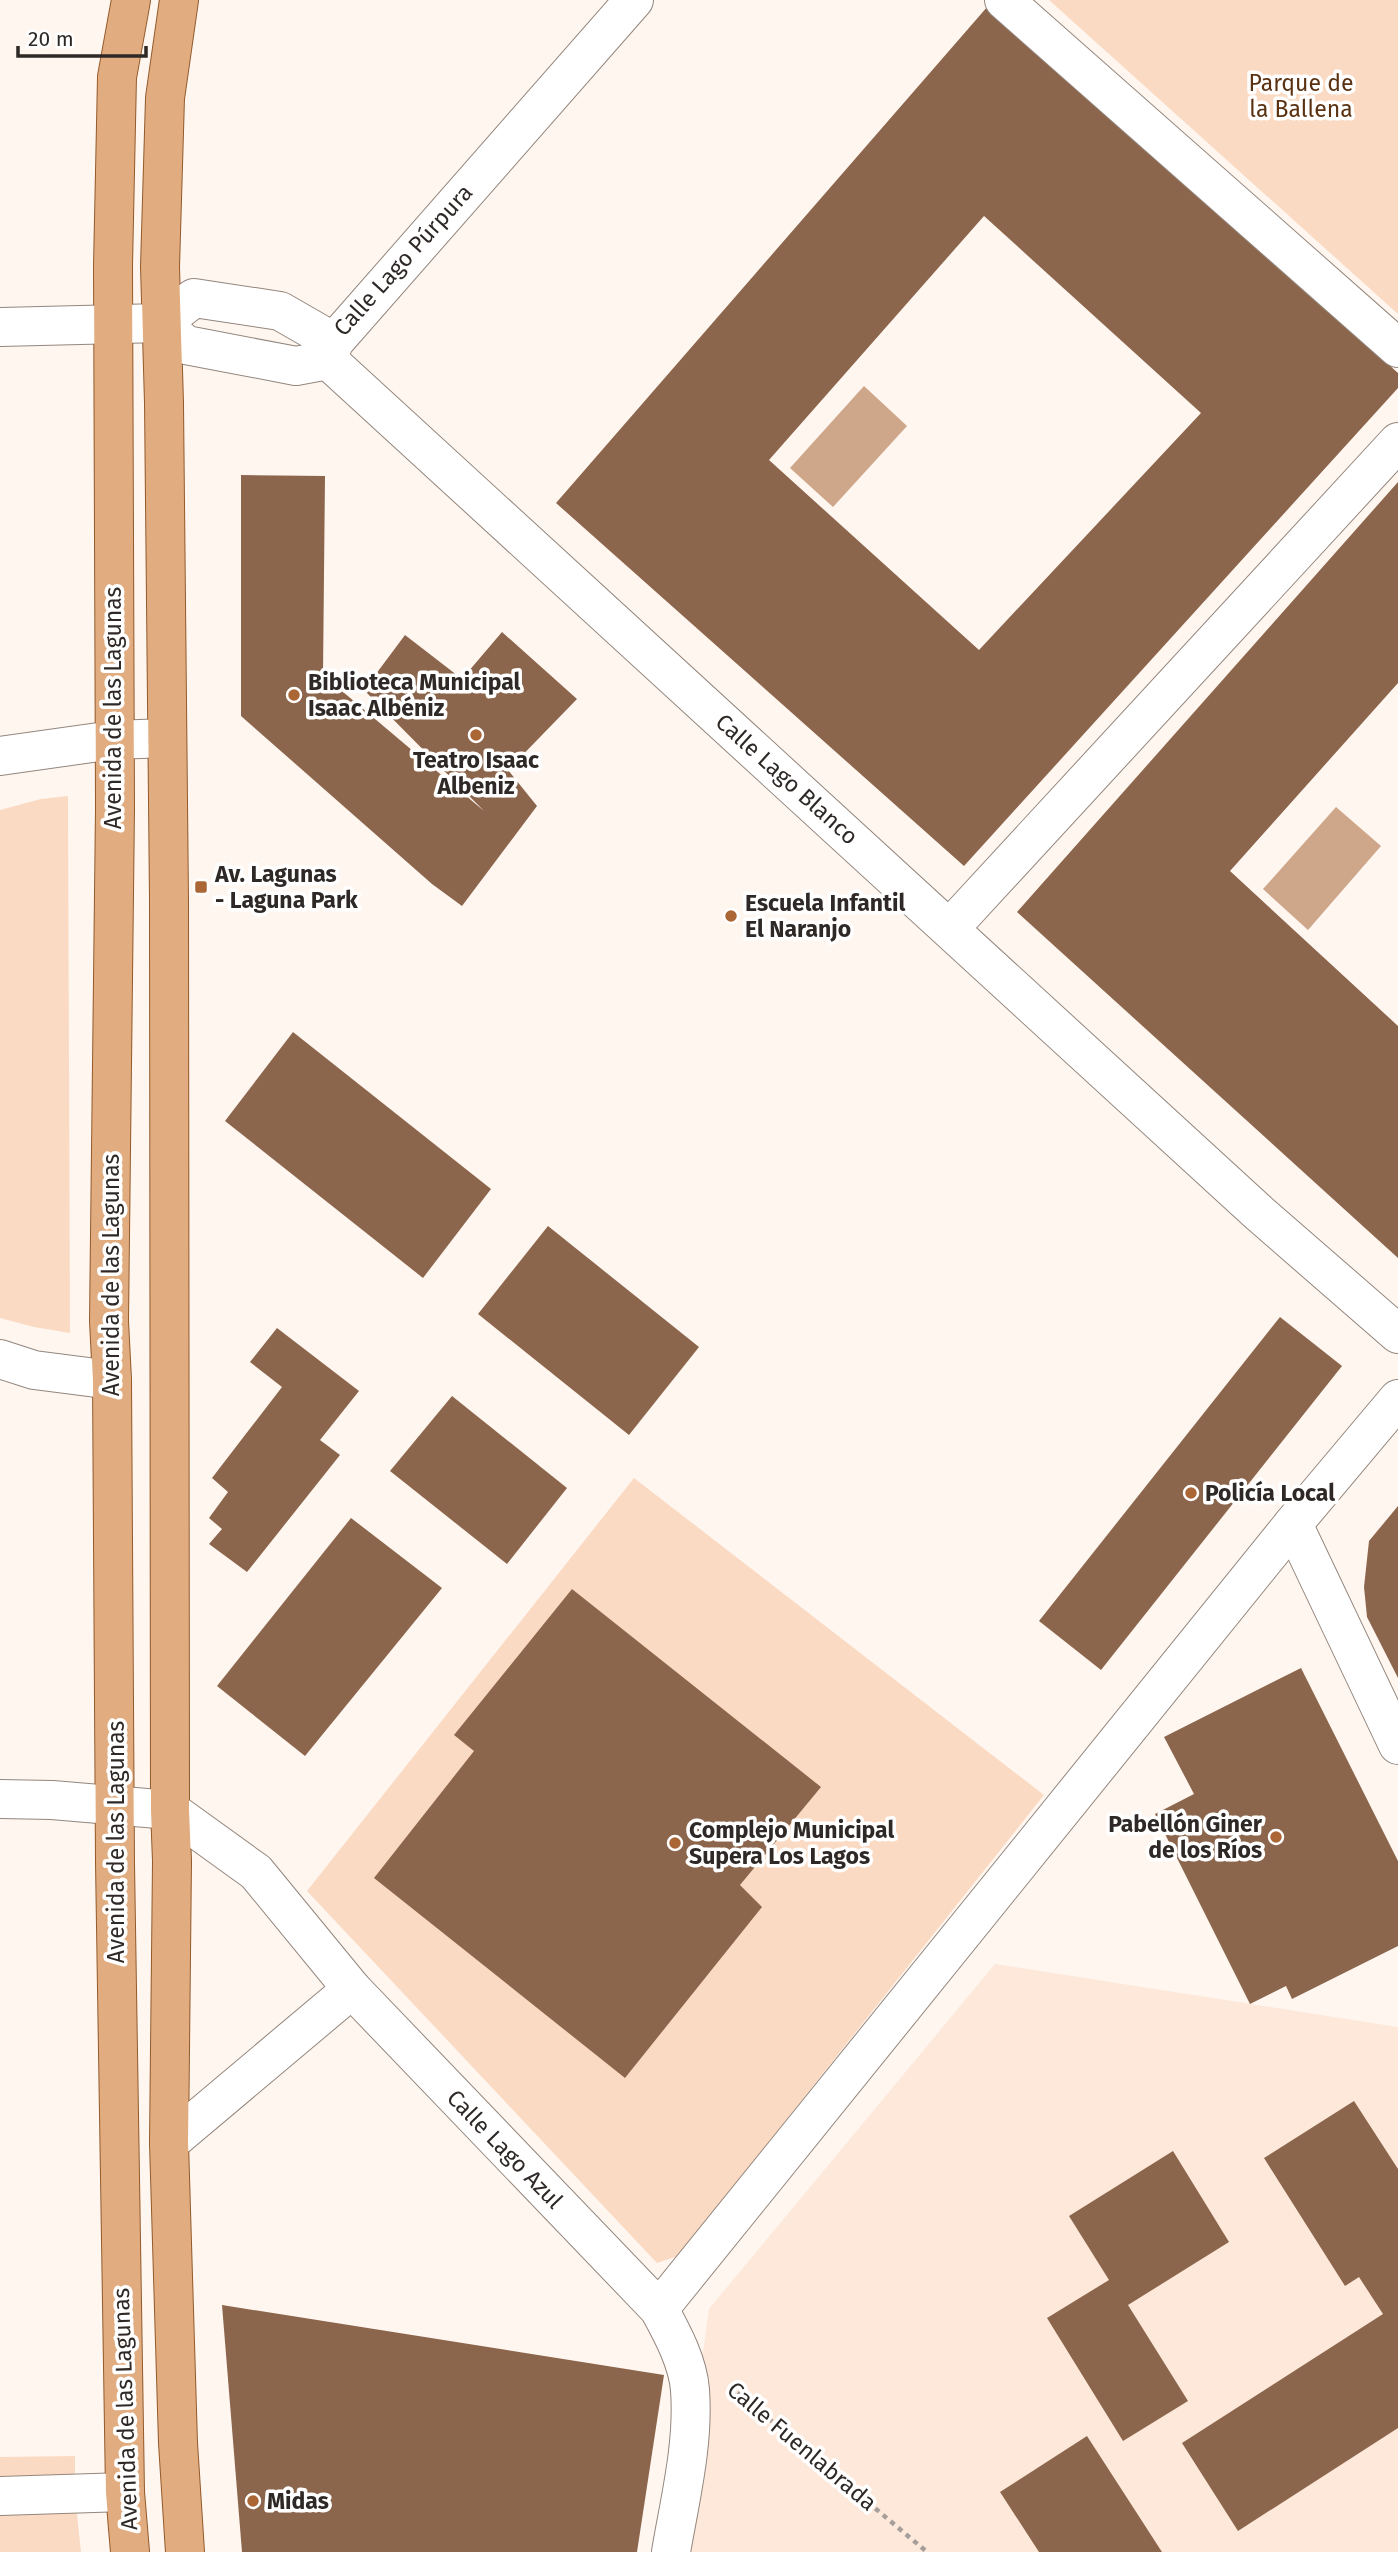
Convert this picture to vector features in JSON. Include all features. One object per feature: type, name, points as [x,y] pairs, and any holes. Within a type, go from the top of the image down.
[{"type":"main road","name":"Avenida de las Lagunas","points":[[130,2552],[125,2492],[109,1309],[115,808],[112,325],[117,77],[131,0]]},
{"type":"main road","points":[[180,0],[165,98],[161,323],[169,900],[172,1874],[169,2143],[178,2443],[185,2552]]},
{"type":"street","name":"Calle Lago Púrpura","points":[[331,351],[280,311],[194,298],[161,323],[186,345],[296,366],[331,351],[634,0]]},
{"type":"street","points":[[1004,0],[1398,348]]},
{"type":"street","points":[[0,327],[161,323]]},
{"type":"street","name":"Calle Lago Blanco","points":[[331,351],[1259,1213],[1398,1334]]},
{"type":"street","points":[[950,928],[1398,442]]},
{"type":"street","points":[[0,756],[113,740],[167,737]]},
{"type":"street","points":[[0,1360],[34,1370],[112,1380]]},
{"type":"street","points":[[659,2309],[1293,1524],[1398,1399]]},
{"type":"street","points":[[1293,1524],[1398,1745]]},
{"type":"street","points":[[0,1799],[170,1810]]},
{"type":"street","name":"Calle Lago Azul","points":[[170,1810],[256,1872],[352,1990],[659,2309],[676,2341],[690,2388],[687,2462],[671,2552]]},
{"type":"street","points":[[169,2143],[352,1990]]},
{"type":"street","points":[[0,2496],[125,2492]]},
{"type":"path","name":"Calle Fuenlabrada","points":[[728,2385],[928,2552]]},
{"type":"shaded area","points":[[864,386],[907,426],[833,507],[790,468]]},
{"type":"shaded area","points":[[1336,807],[1381,846],[1308,930],[1263,889]]},
{"type":"shaded area","points":[[995,1964],[1398,2027],[1398,2552],[675,2552],[709,2309]]},
{"type":"green space","name":"Parque de la Ballena","points":[[1049,0],[1398,0],[1398,314]]},
{"type":"green space","points":[[68,796],[70,1333],[0,1318],[0,810],[41,799]]},
{"type":"green space","name":"Complejo Municipal Supera Los Lagos","points":[[634,1478],[1044,1795],[678,2256],[657,2263],[307,1891]]},
{"type":"green space","points":[[75,2456],[75,2486],[0,2487],[0,2457]]},
{"type":"green space","points":[[76,2505],[81,2552],[0,2552],[0,2508]]},
{"type":"building","points":[[988,6],[1398,373],[1398,388],[964,866],[556,503]],"holes":[[[984,216],[1201,413],[979,650],[769,460]]]},
{"type":"building","name":"Biblioteca Municipal Isaac Albéniz","points":[[241,475],[325,476],[323,675],[484,811],[364,690],[405,635],[462,679],[502,632],[577,699],[508,770],[537,806],[462,906],[432,884],[241,716]]},
{"type":"building","points":[[1398,482],[1398,683],[1230,871],[1398,1026],[1398,1258],[1017,912]]},
{"type":"building","points":[[293,1032],[491,1189],[423,1278],[225,1121]]},
{"type":"building","points":[[548,1226],[699,1347],[629,1435],[478,1314]]},
{"type":"building","name":"Policía Local","points":[[1280,1317],[1342,1366],[1101,1670],[1039,1621]]},
{"type":"building","points":[[277,1328],[359,1391],[320,1440],[340,1455],[247,1572],[209,1544],[222,1529],[209,1518],[228,1492],[212,1478],[282,1387],[250,1362]]},
{"type":"building","points":[[452,1396],[567,1488],[507,1564],[390,1471]]},
{"type":"building","points":[[1398,1506],[1398,1678],[1367,1617],[1364,1587],[1369,1541]]},
{"type":"building","points":[[351,1518],[442,1588],[305,1756],[217,1686]]},
{"type":"building","points":[[572,1589],[821,1787],[740,1885],[762,1907],[625,2078],[374,1878],[474,1751],[454,1735]]},
{"type":"building","name":"Pabellón Giner de los Ríos","points":[[1301,1668],[1398,1861],[1398,1946],[1292,1999],[1286,1986],[1250,2004],[1155,1814],[1194,1794],[1164,1737]]},
{"type":"building","points":[[1354,2101],[1398,2169],[1398,2428],[1238,2531],[1182,2443],[1383,2314],[1359,2277],[1345,2286],[1264,2158]]},
{"type":"building","points":[[1173,2151],[1229,2242],[1128,2305],[1188,2401],[1123,2441],[1047,2318],[1109,2280],[1069,2216]]},
{"type":"building","points":[[222,2305],[664,2375],[637,2552],[242,2552]]},
{"type":"building","points":[[1087,2436],[1162,2552],[1039,2552],[1000,2492]]},
{"type":"place","name":"Biblioteca Municipal Isaac Albéniz","points":[[294,695]]},
{"type":"place","name":"Teatro Isaac Albeniz","points":[[476,735]]},
{"type":"place","name":"Av. Lagunas - Laguna Park","points":[[201,887]]},
{"type":"place","name":"Escuela Infantil El Naranjo","points":[[731,916]]},
{"type":"place","name":"Policía Local","points":[[1191,1493]]},
{"type":"place","name":"Pabellón Giner de los Ríos","points":[[1276,1837]]},
{"type":"place","name":"Complejo Municipal Supera Los Lagos","points":[[675,1843]]},
{"type":"place","name":"Midas","points":[[253,2501]]}]
